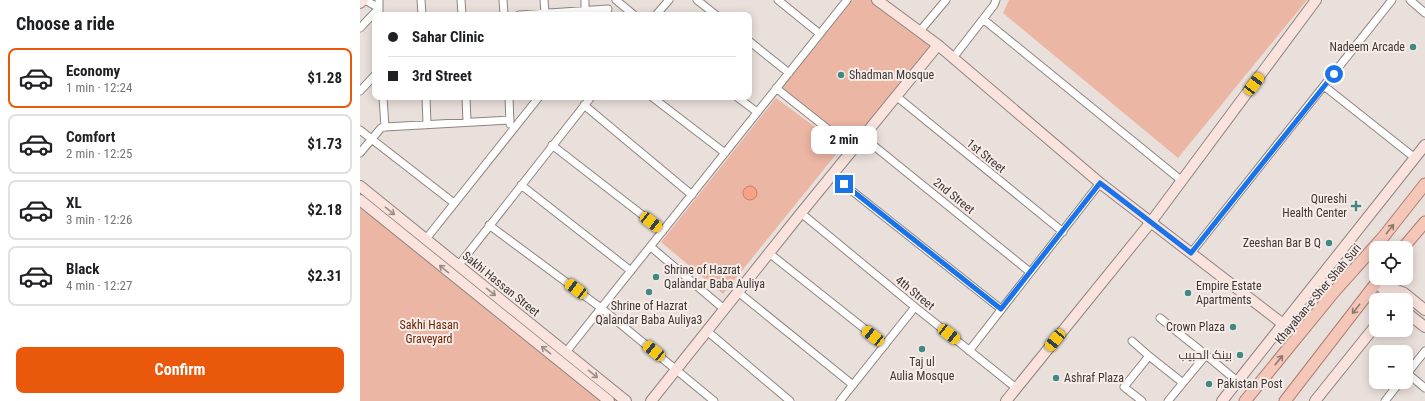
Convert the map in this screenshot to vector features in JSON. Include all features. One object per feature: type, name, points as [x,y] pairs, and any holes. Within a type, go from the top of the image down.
[{"type":"main road","name":"Khayaban-e-Sher Shah Suri","points":[[1245,401],[1334,292],[1384,236],[1425,184]]},
{"type":"main road","points":[[1409,241],[1425,222]]},
{"type":"main road","points":[[1284,401],[1374,285]]},
{"type":"street","points":[[360,3],[364,0],[379,12]]},
{"type":"street","points":[[379,0],[379,12]]},
{"type":"street","points":[[421,0],[422,12]]},
{"type":"street","points":[[461,0],[462,12]]},
{"type":"street","points":[[503,0],[504,12]]},
{"type":"street","points":[[544,0],[545,12]]},
{"type":"street","points":[[585,0],[586,11]]},
{"type":"street","points":[[566,12],[606,12],[616,0],[630,12]]},
{"type":"street","points":[[659,12],[669,0]]},
{"type":"street","points":[[697,0],[712,12]]},
{"type":"street","points":[[778,0],[820,34]]},
{"type":"street","points":[[566,352],[847,0]]},
{"type":"street","points":[[877,0],[938,45],[1100,183],[1283,324]]},
{"type":"street","points":[[919,32],[946,0]]},
{"type":"street","points":[[953,58],[996,0]]},
{"type":"street","points":[[1006,401],[1182,181],[1316,0]]},
{"type":"street","points":[[1191,253],[1392,0]]},
{"type":"street","points":[[1410,0],[1425,13]]},
{"type":"street","points":[[360,28],[372,18]]},
{"type":"street","points":[[983,19],[1182,181]]},
{"type":"street","points":[[752,43],[789,73]]},
{"type":"street","points":[[651,401],[676,368],[938,45]]},
{"type":"street","points":[[360,92],[372,78]]},
{"type":"street","points":[[1324,86],[1415,158]]},
{"type":"street","points":[[776,88],[853,149]]},
{"type":"street","name":"1st Street","points":[[896,96],[1062,232]]},
{"type":"street","points":[[383,100],[385,127]]},
{"type":"street","points":[[426,100],[427,124]]},
{"type":"street","points":[[466,100],[467,122]]},
{"type":"street","points":[[509,100],[511,132]]},
{"type":"street","points":[[426,239],[537,100]]},
{"type":"street","points":[[458,266],[588,100]]},
{"type":"street","points":[[656,100],[725,153]]},
{"type":"street","points":[[741,100],[757,112]]},
{"type":"street","points":[[584,105],[692,195]]},
{"type":"street","points":[[360,153],[381,128],[385,127],[510,120]]},
{"type":"street","points":[[360,130],[454,203]]},
{"type":"street","name":"2nd Street","points":[[863,137],[1030,272]]},
{"type":"street","points":[[1222,401],[1425,145]]},
{"type":"street","points":[[552,146],[663,231]]},
{"type":"street","points":[[832,175],[1001,309]]},
{"type":"street","points":[[969,350],[1100,183]]},
{"type":"street","points":[[521,185],[631,271]]},
{"type":"street","name":"Sakhi Hassan Street","points":[[360,186],[626,401]]},
{"type":"street","name":"Sakhi Hassan Street","points":[[360,200],[609,401]]},
{"type":"street","name":"4th Street","points":[[801,214],[914,307],[1016,388]]},
{"type":"street","points":[[489,225],[601,308],[676,368],[714,401]]},
{"type":"street","points":[[651,247],[724,309]]},
{"type":"street","points":[[769,253],[885,345]]},
{"type":"street","points":[[1385,285],[1396,293]]},
{"type":"street","points":[[738,292],[853,385]]},
{"type":"street","points":[[1413,304],[1425,310]]},
{"type":"street","points":[[840,401],[914,307]]},
{"type":"street","points":[[1160,318],[1238,381]]},
{"type":"street","points":[[1413,318],[1425,327]]},
{"type":"street","points":[[706,332],[790,401]]},
{"type":"street","points":[[1315,401],[1369,334]]},
{"type":"street","points":[[1132,341],[1183,383]]},
{"type":"street","points":[[1413,366],[1425,351]]},
{"type":"street","points":[[1142,401],[1124,387],[1149,356]]},
{"type":"street","points":[[1168,401],[1206,356]]},
{"type":"street","points":[[1413,379],[1425,388]]},
{"type":"street","points":[[1385,401],[1394,389]]},
{"type":"green space","points":[[846,0],[877,0],[938,45],[853,149],[776,88]]},
{"type":"green space","points":[[1009,0],[1307,0],[1178,158],[1003,13]]},
{"type":"green space","points":[[776,98],[842,147],[723,294],[661,242]]},
{"type":"green space","name":"Sakhi Hasan Graveyard","points":[[360,186],[626,401],[360,401]]},
{"type":"shaded area","points":[[750,186],[755,188],[757,193],[755,198],[750,200],[745,198],[743,193],[745,188]]},
{"type":"place","name":"Nadeem Arcade","points":[[1413,47]]},
{"type":"place","name":"Shadman Mosque","points":[[841,75]]},
{"type":"place","name":"Qureshi Health Center","points":[[1356,206]]},
{"type":"place","name":"Zeeshan Bar B Q","points":[[1329,243]]},
{"type":"place","name":"Shrine of Hazrat Qalandar Baba Auliya","points":[[656,277]]},
{"type":"place","name":"Shrine of Hazrat Qalandar Baba Auliya3","points":[[649,292]]},
{"type":"place","name":"Empire Estate Apartments","points":[[1188,293]]},
{"type":"place","name":"Crown Plaza","points":[[1233,327]]},
{"type":"place","name":"Taj ul Aulia Mosque","points":[[922,349]]},
{"type":"place","name":"بينک الحبيب","points":[[1240,355]]},
{"type":"place","name":"Ashraf Plaza","points":[[1056,378]]},
{"type":"place","name":"Pakistan Post","points":[[1209,384]]},
{"type":"route","points":[[844,184],[1001,309],[1100,183],[1191,253],[1334,74]]}]
